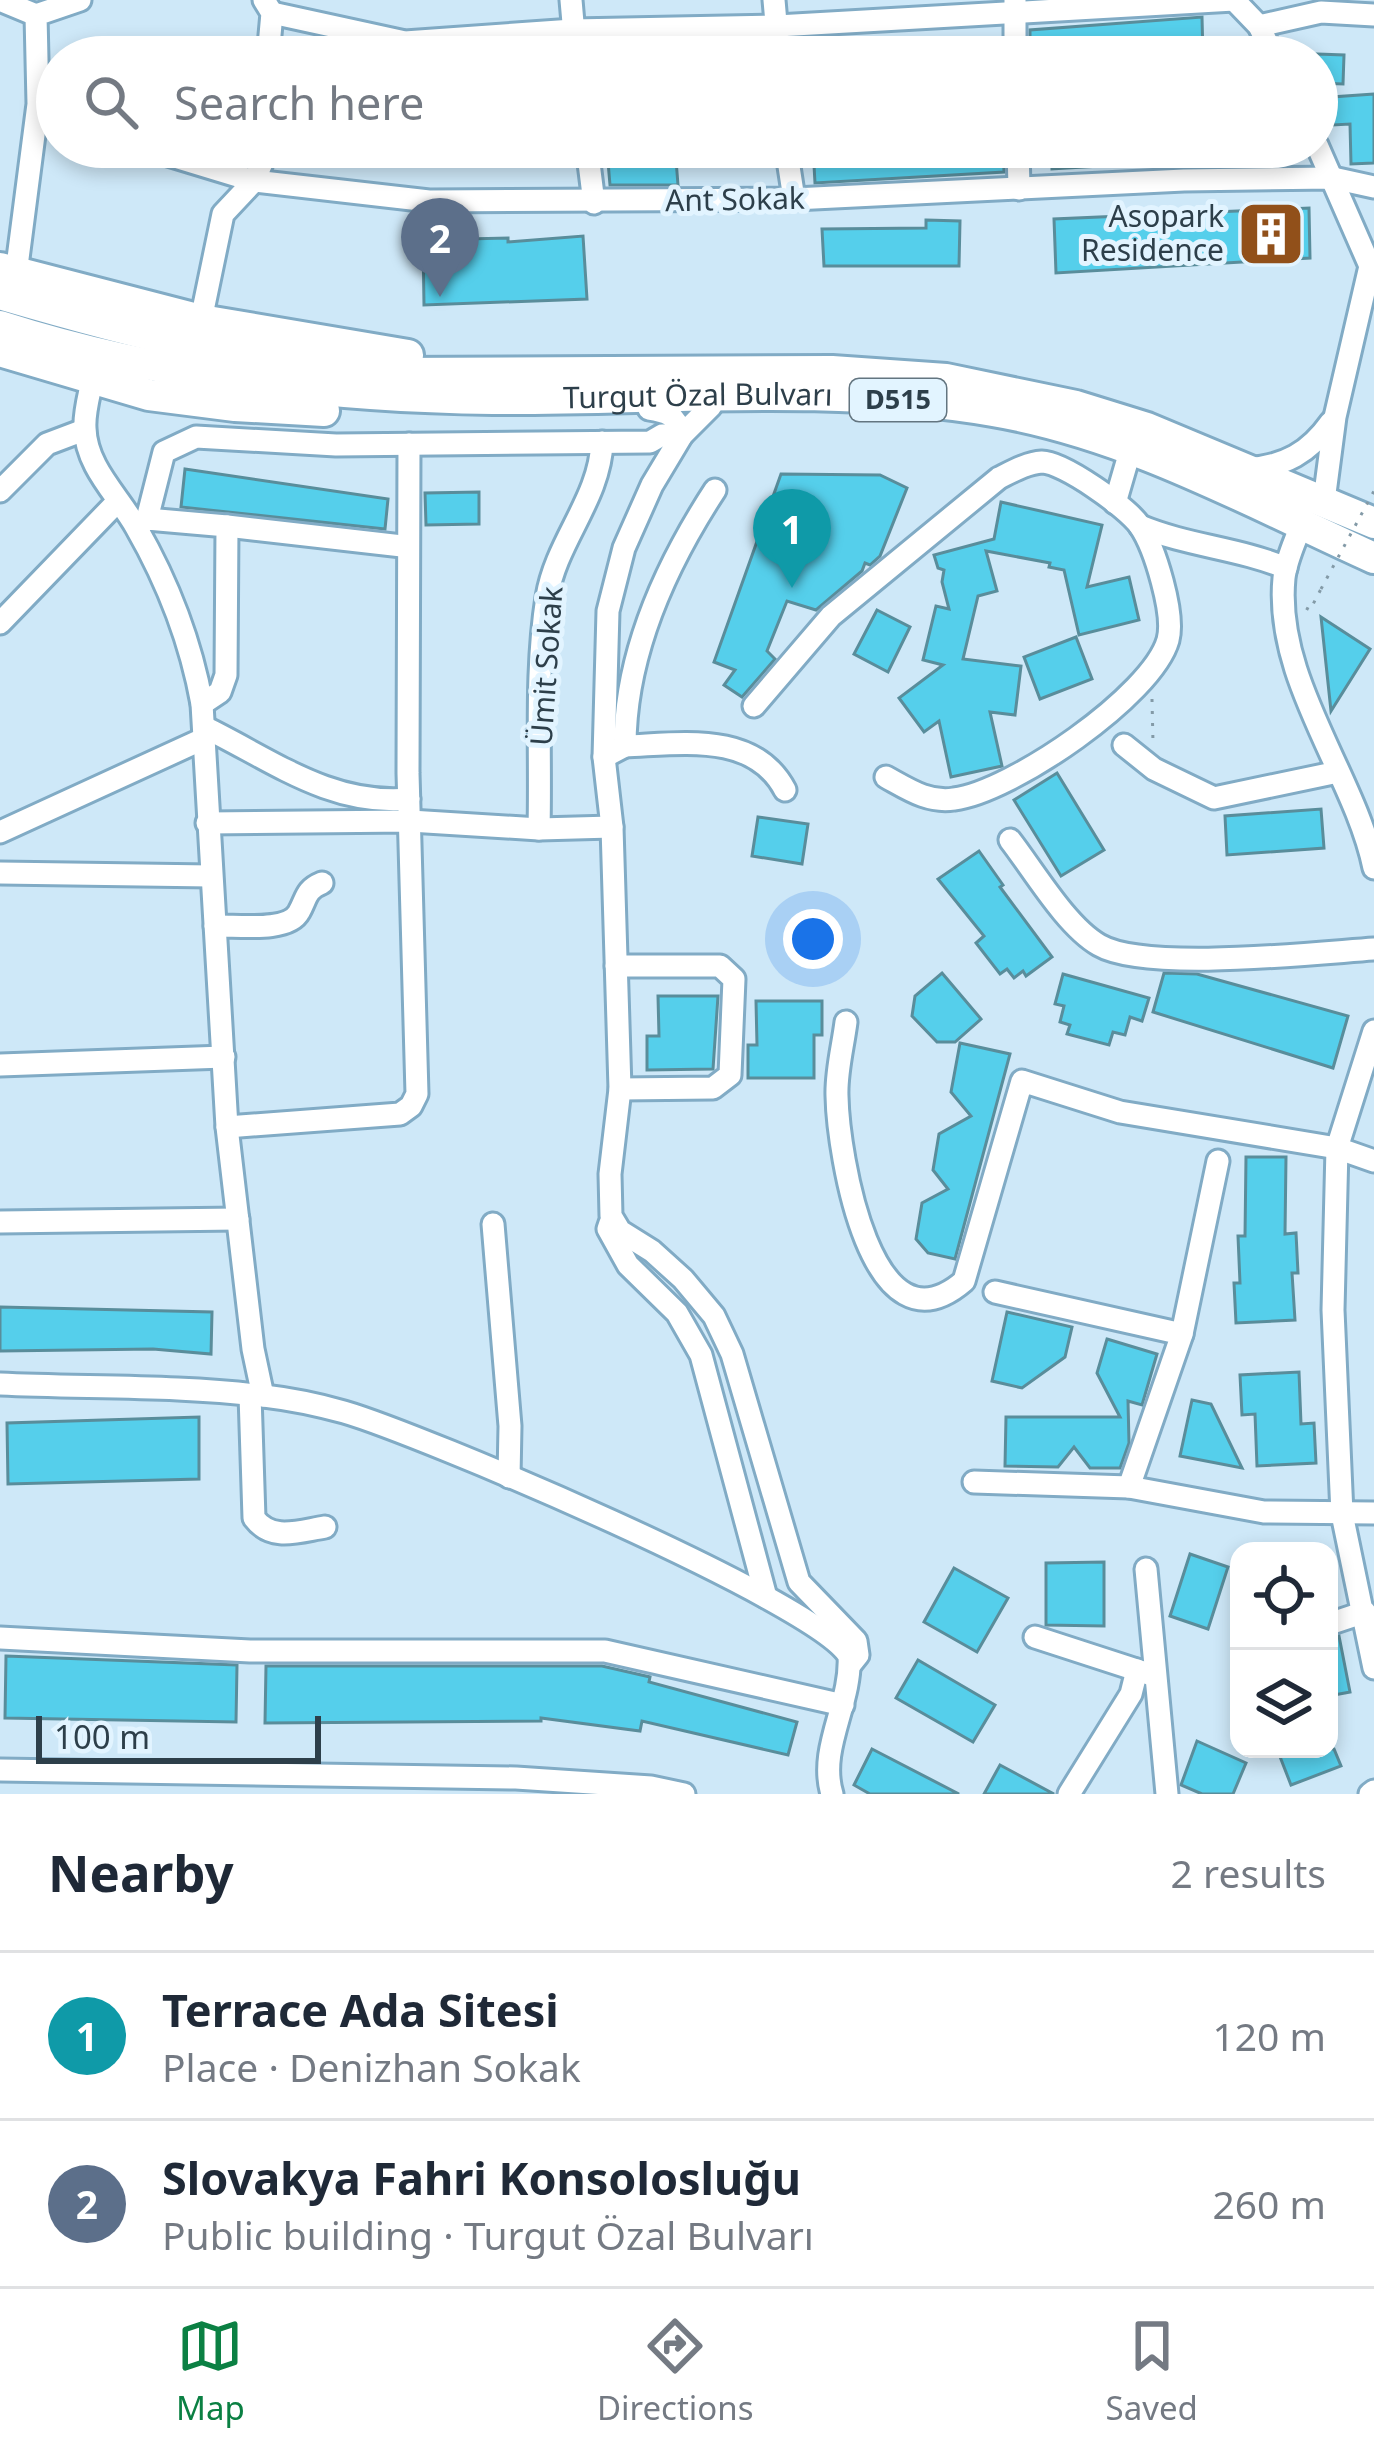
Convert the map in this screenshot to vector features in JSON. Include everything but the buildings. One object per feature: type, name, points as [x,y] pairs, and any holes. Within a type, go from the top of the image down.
[{"type":"highway","points":[[5,279],[392,354],[783,358],[946,379]]},
{"type":"highway","name":"Turgut Özal Bulvarı","points":[[5,279],[205,350],[329,369],[392,373],[832,371],[946,379],[1147,428],[1374,523]]},
{"type":"highway","name":"Turgut Özal Bulvarı","points":[[0,326],[140,363],[316,392],[496,399],[828,396],[994,411],[1131,448],[1374,558]]},
{"type":"highway","points":[[0,351],[92,381],[192,401],[325,412],[649,409],[828,396]]},
{"type":"street","points":[[0,0],[36,15],[80,0]]},
{"type":"street","points":[[571,0],[574,36]]},
{"type":"street","points":[[775,0],[778,36]]},
{"type":"street","points":[[489,36],[777,26],[1015,5],[1234,0],[1264,36]]},
{"type":"street","points":[[1015,5],[1015,36]]},
{"type":"street","points":[[268,7],[382,36]]},
{"type":"street","points":[[1259,26],[1321,12],[1374,15]]},
{"type":"street","points":[[36,15],[36,36]]},
{"type":"street","points":[[5,279],[36,162]]},
{"type":"street","name":"Ant Sokak","points":[[211,168],[254,181],[429,201],[794,199],[1184,180],[1333,178],[1374,187]]},
{"type":"street","points":[[201,320],[224,214],[254,181],[259,168]]},
{"type":"street","points":[[590,168],[594,203]]},
{"type":"street","points":[[789,168],[794,199]]},
{"type":"street","points":[[1018,168],[1019,189]]},
{"type":"street","points":[[1324,501],[1335,416],[1372,266],[1328,168]]},
{"type":"street","points":[[92,381],[85,430],[95,467],[118,501],[142,523],[194,657],[202,704],[227,1127],[257,1396],[254,1518],[264,1530],[276,1534],[325,1527]]},
{"type":"street","points":[[711,406],[682,435],[640,510],[614,579],[604,658],[604,758],[611,826],[620,1089],[608,1229],[628,1265],[677,1313],[701,1355],[766,1598]]},
{"type":"street","points":[[649,409],[668,412],[682,435]]},
{"type":"street","points":[[1245,469],[1273,466],[1299,456],[1335,416]]},
{"type":"street","points":[[0,490],[47,444],[85,430]]},
{"type":"street","points":[[142,523],[164,452],[196,437],[336,445],[650,442],[662,435],[682,435]]},
{"type":"street","name":"Ümit Sokak","points":[[539,829],[547,597],[559,551],[600,472],[602,442]]},
{"type":"street","points":[[227,1127],[400,1114],[415,1100],[409,444]]},
{"type":"street","points":[[1115,503],[1131,448]]},
{"type":"street","points":[[754,706],[831,616],[982,488],[1028,464],[1058,465],[1140,526],[1174,540],[1253,554],[1286,568]]},
{"type":"street","points":[[625,746],[628,695],[651,616],[687,533],[715,490]]},
{"type":"street","points":[[0,623],[118,501]]},
{"type":"street","points":[[142,523],[227,526],[402,547]]},
{"type":"street","points":[[1301,525],[1286,568],[1284,598],[1297,669],[1374,868]]},
{"type":"street","points":[[202,704],[220,692],[226,675],[227,526]]},
{"type":"street","points":[[886,777],[927,798],[950,800],[1001,787],[1052,754],[1151,671],[1167,643],[1170,622],[1164,589],[1140,526]]},
{"type":"street","points":[[204,733],[316,786],[409,810],[539,829],[611,826]]},
{"type":"street","points":[[0,832],[204,733]]},
{"type":"street","points":[[1124,745],[1154,769],[1214,798],[1338,772]]},
{"type":"street","points":[[604,758],[625,746],[727,746],[776,772],[785,790]]},
{"type":"street","points":[[207,823],[409,810]]},
{"type":"street","points":[[1010,840],[1079,930],[1113,952],[1135,957],[1224,958],[1374,949]]},
{"type":"street","points":[[0,873],[211,876]]},
{"type":"street","points":[[214,926],[291,921],[306,894],[322,883]]},
{"type":"street","points":[[616,966],[720,966],[734,979],[730,1075],[713,1088],[620,1089]]},
{"type":"street","points":[[846,1022],[836,1092],[842,1157],[860,1225],[891,1288],[919,1298],[948,1294],[964,1281],[1022,1081],[1120,1112],[1337,1148],[1374,1161]]},
{"type":"street","points":[[1374,1031],[1337,1148],[1333,1310],[1342,1514],[1374,1668]]},
{"type":"street","points":[[0,1065],[224,1057]]},
{"type":"street","points":[[1130,1487],[1182,1334],[1218,1161]]},
{"type":"street","points":[[611,1216],[620,1231],[683,1279],[714,1316],[732,1354],[799,1582],[856,1641],[858,1655],[850,1665]]},
{"type":"street","points":[[0,1222],[238,1219]]},
{"type":"street","points":[[493,1224],[510,1426],[509,1477]]},
{"type":"street","points":[[995,1292],[1182,1334]]},
{"type":"street","points":[[0,1384],[257,1396],[343,1412],[444,1447],[766,1598],[839,1642],[849,1656],[829,1761],[832,1794]]},
{"type":"street","points":[[974,1482],[1130,1487],[1264,1512],[1374,1514]]},
{"type":"street","points":[[1145,1569],[1146,1673],[1167,1794]]},
{"type":"street","points":[[1338,1621],[1365,1612]]},
{"type":"street","points":[[1035,1637],[1146,1673]]},
{"type":"street","points":[[0,1638],[250,1651],[605,1651],[843,1705]]},
{"type":"street","points":[[1069,1794],[1146,1673]]},
{"type":"street","points":[[0,1770],[132,1783],[516,1778],[651,1787],[684,1794]]},
{"type":"path","points":[[1322,590],[1374,491]]},
{"type":"path","points":[[1151,671],[1154,769]]},
{"type":"place","name":"Asopark Residence","points":[[1271,234]]},
{"type":"place","name":"Slovakya Fahri Konsolosluğu","points":[[440,297]]},
{"type":"place","name":"Terrace Ada Sitesi","points":[[792,588]]}]
